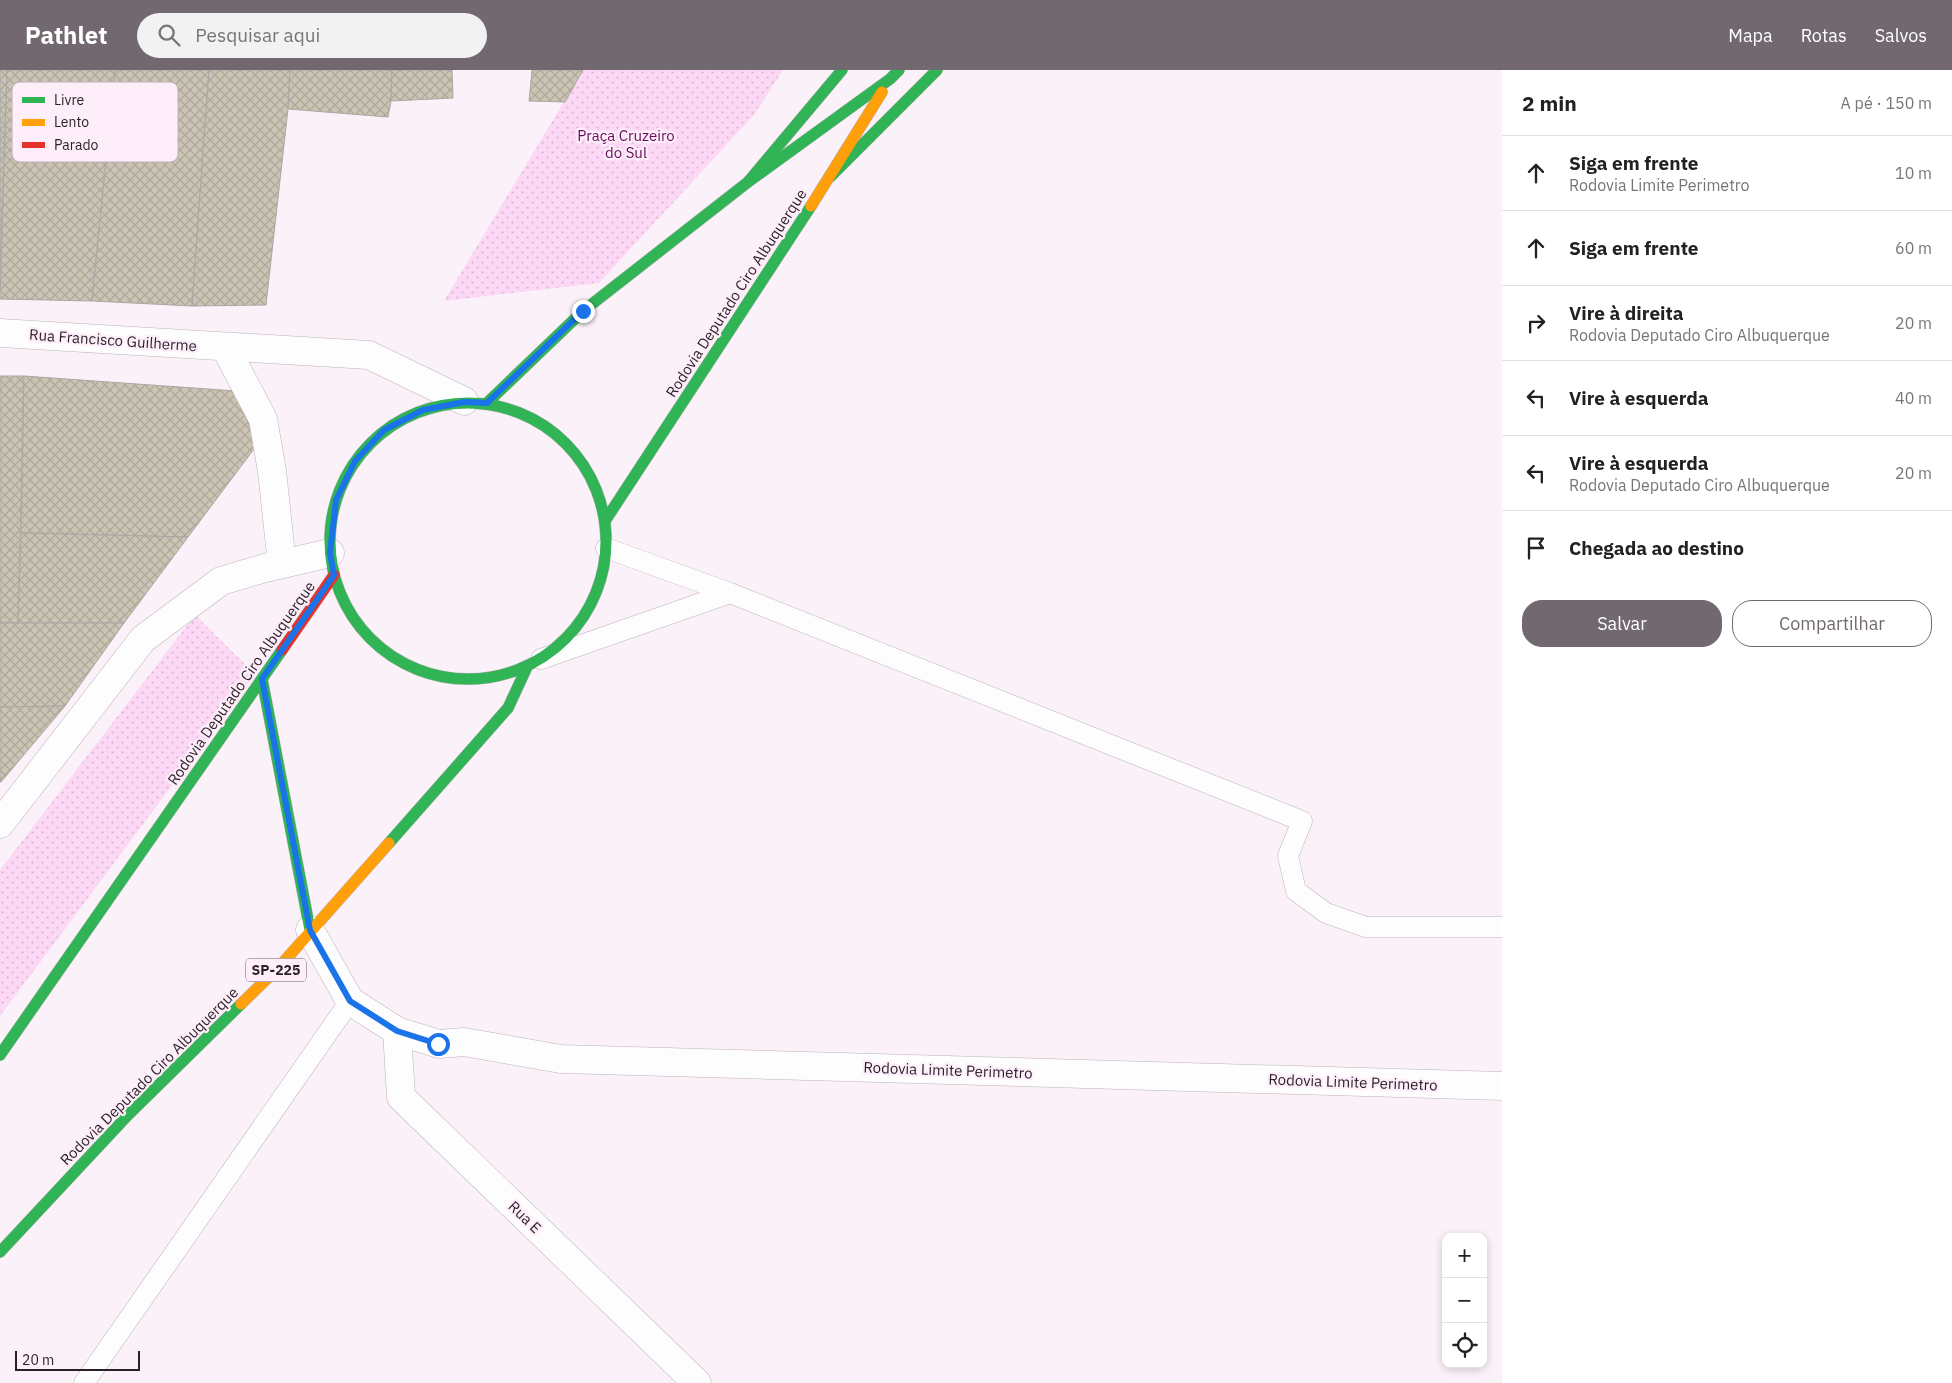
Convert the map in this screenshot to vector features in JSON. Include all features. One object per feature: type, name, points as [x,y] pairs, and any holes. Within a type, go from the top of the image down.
[{"type":"main road","points":[[748,182],[842,70]]},
{"type":"main road","name":"Rodovia Deputado Ciro Albuquerque","points":[[476,402],[583,311],[748,182],[890,79],[899,70]]},
{"type":"main road","points":[[830,177],[937,70]]},
{"type":"main road","name":"Rodovia Deputado Ciro Albuquerque","points":[[605,521],[830,177],[890,79]]},
{"type":"main road","points":[[476,402],[530,416],[566,442],[592,478],[605,521],[606,548],[601,581],[587,612],[567,638],[534,663],[482,679],[438,677],[396,659],[362,630],[339,590],[332,564],[336,500],[355,461],[384,430],[423,410],[476,402]]},
{"type":"main road","name":"Rodovia Deputado Ciro Albuquerque","points":[[0,1055],[262,679],[332,564]]},
{"type":"main road","name":"Rodovia Deputado Ciro Albuquerque","points":[[0,1252],[128,1115],[280,966],[508,708],[534,663]]},
{"type":"main road","points":[[262,679],[310,930]]},
{"type":"street","name":"Rua Francisco Guilherme","points":[[0,333],[369,355],[476,402]]},
{"type":"street","points":[[225,347],[263,419],[272,471],[282,564]]},
{"type":"street","points":[[2,819],[143,639],[221,581],[282,564],[332,564]]},
{"type":"street","points":[[310,930],[350,1001]]},
{"type":"street","name":"Rodovia Limite Perimetro","points":[[350,1001],[397,1031],[438,1044],[464,1042],[561,1059],[1502,1086]]},
{"type":"street","name":"Rua E","points":[[397,1031],[401,1097],[697,1383]]},
{"type":"lane","points":[[606,548],[730,593],[1302,821],[1288,856],[1296,891],[1326,913],[1366,927],[1502,927]]},
{"type":"lane","points":[[534,663],[730,593]]},
{"type":"lane","points":[[84,1383],[350,1001]]},
{"type":"green space","name":"Praça Cruzeiro do Sul","points":[[583,70],[783,70],[754,115],[599,283],[444,301]]},
{"type":"green space","points":[[195,615],[255,674],[0,1016],[0,870]]},
{"type":"building","points":[[0,70],[7,70],[0,276]]},
{"type":"building","points":[[7,70],[115,70],[114,82],[12,82],[12,162],[106,162],[92,301],[0,299]]},
{"type":"building","points":[[115,70],[209,70],[192,306],[92,301],[106,162],[178,162],[178,82],[114,82]]},
{"type":"building","points":[[209,70],[290,70],[288,109],[266,305],[192,306]]},
{"type":"building","points":[[290,70],[392,70],[391,101],[388,117],[288,109]]},
{"type":"building","points":[[392,70],[452,70],[453,98],[391,101]]},
{"type":"building","points":[[532,70],[583,70],[565,102],[529,101]]},
{"type":"building","points":[[0,376],[24,376],[18,623],[0,623]]},
{"type":"building","points":[[24,376],[236,391],[257,445],[188,537],[21,533]]},
{"type":"building","points":[[21,533],[188,537],[124,623],[18,623]]},
{"type":"building","points":[[0,623],[124,623],[65,706],[0,707]]},
{"type":"building","points":[[65,706],[1,782],[0,782],[0,707]]},
{"type":"traffic: fast","points":[[748,182],[842,70]]},
{"type":"traffic: fast","points":[[487,403],[583,311],[748,182],[890,79],[899,70]]},
{"type":"traffic: fast","points":[[830,177],[937,70]]},
{"type":"traffic: fast","points":[[605,521],[811,206]]},
{"type":"traffic: fast","points":[[468,403],[495,406],[521,414],[544,427],[565,444],[582,465],[595,488],[603,514],[606,541],[603,568],[595,594],[582,617],[565,638],[544,655],[521,668],[495,676],[468,679],[441,676],[415,668],[392,655],[371,638],[354,617],[341,594],[333,568],[330,541],[333,514],[341,488],[354,465],[371,444],[392,427],[415,414],[441,406],[468,403]]},
{"type":"traffic: fast","points":[[0,1055],[282,650]]},
{"type":"traffic: fast","points":[[389,843],[508,708],[527,667]]},
{"type":"traffic: fast","points":[[262,679],[310,930]]},
{"type":"traffic: fast","points":[[0,1252],[128,1115],[241,1004]]},
{"type":"traffic: slow","points":[[811,206],[882,92]]},
{"type":"traffic: slow","points":[[241,1004],[280,966],[389,843]]},
{"type":"traffic: jam","points":[[282,650],[334,575]]},
{"type":"route","points":[[438,1044],[397,1031],[350,1001],[310,930],[262,679],[334,575],[330,553],[336,500],[355,461],[384,430],[423,410],[464,402],[487,403],[583,311]]}]
